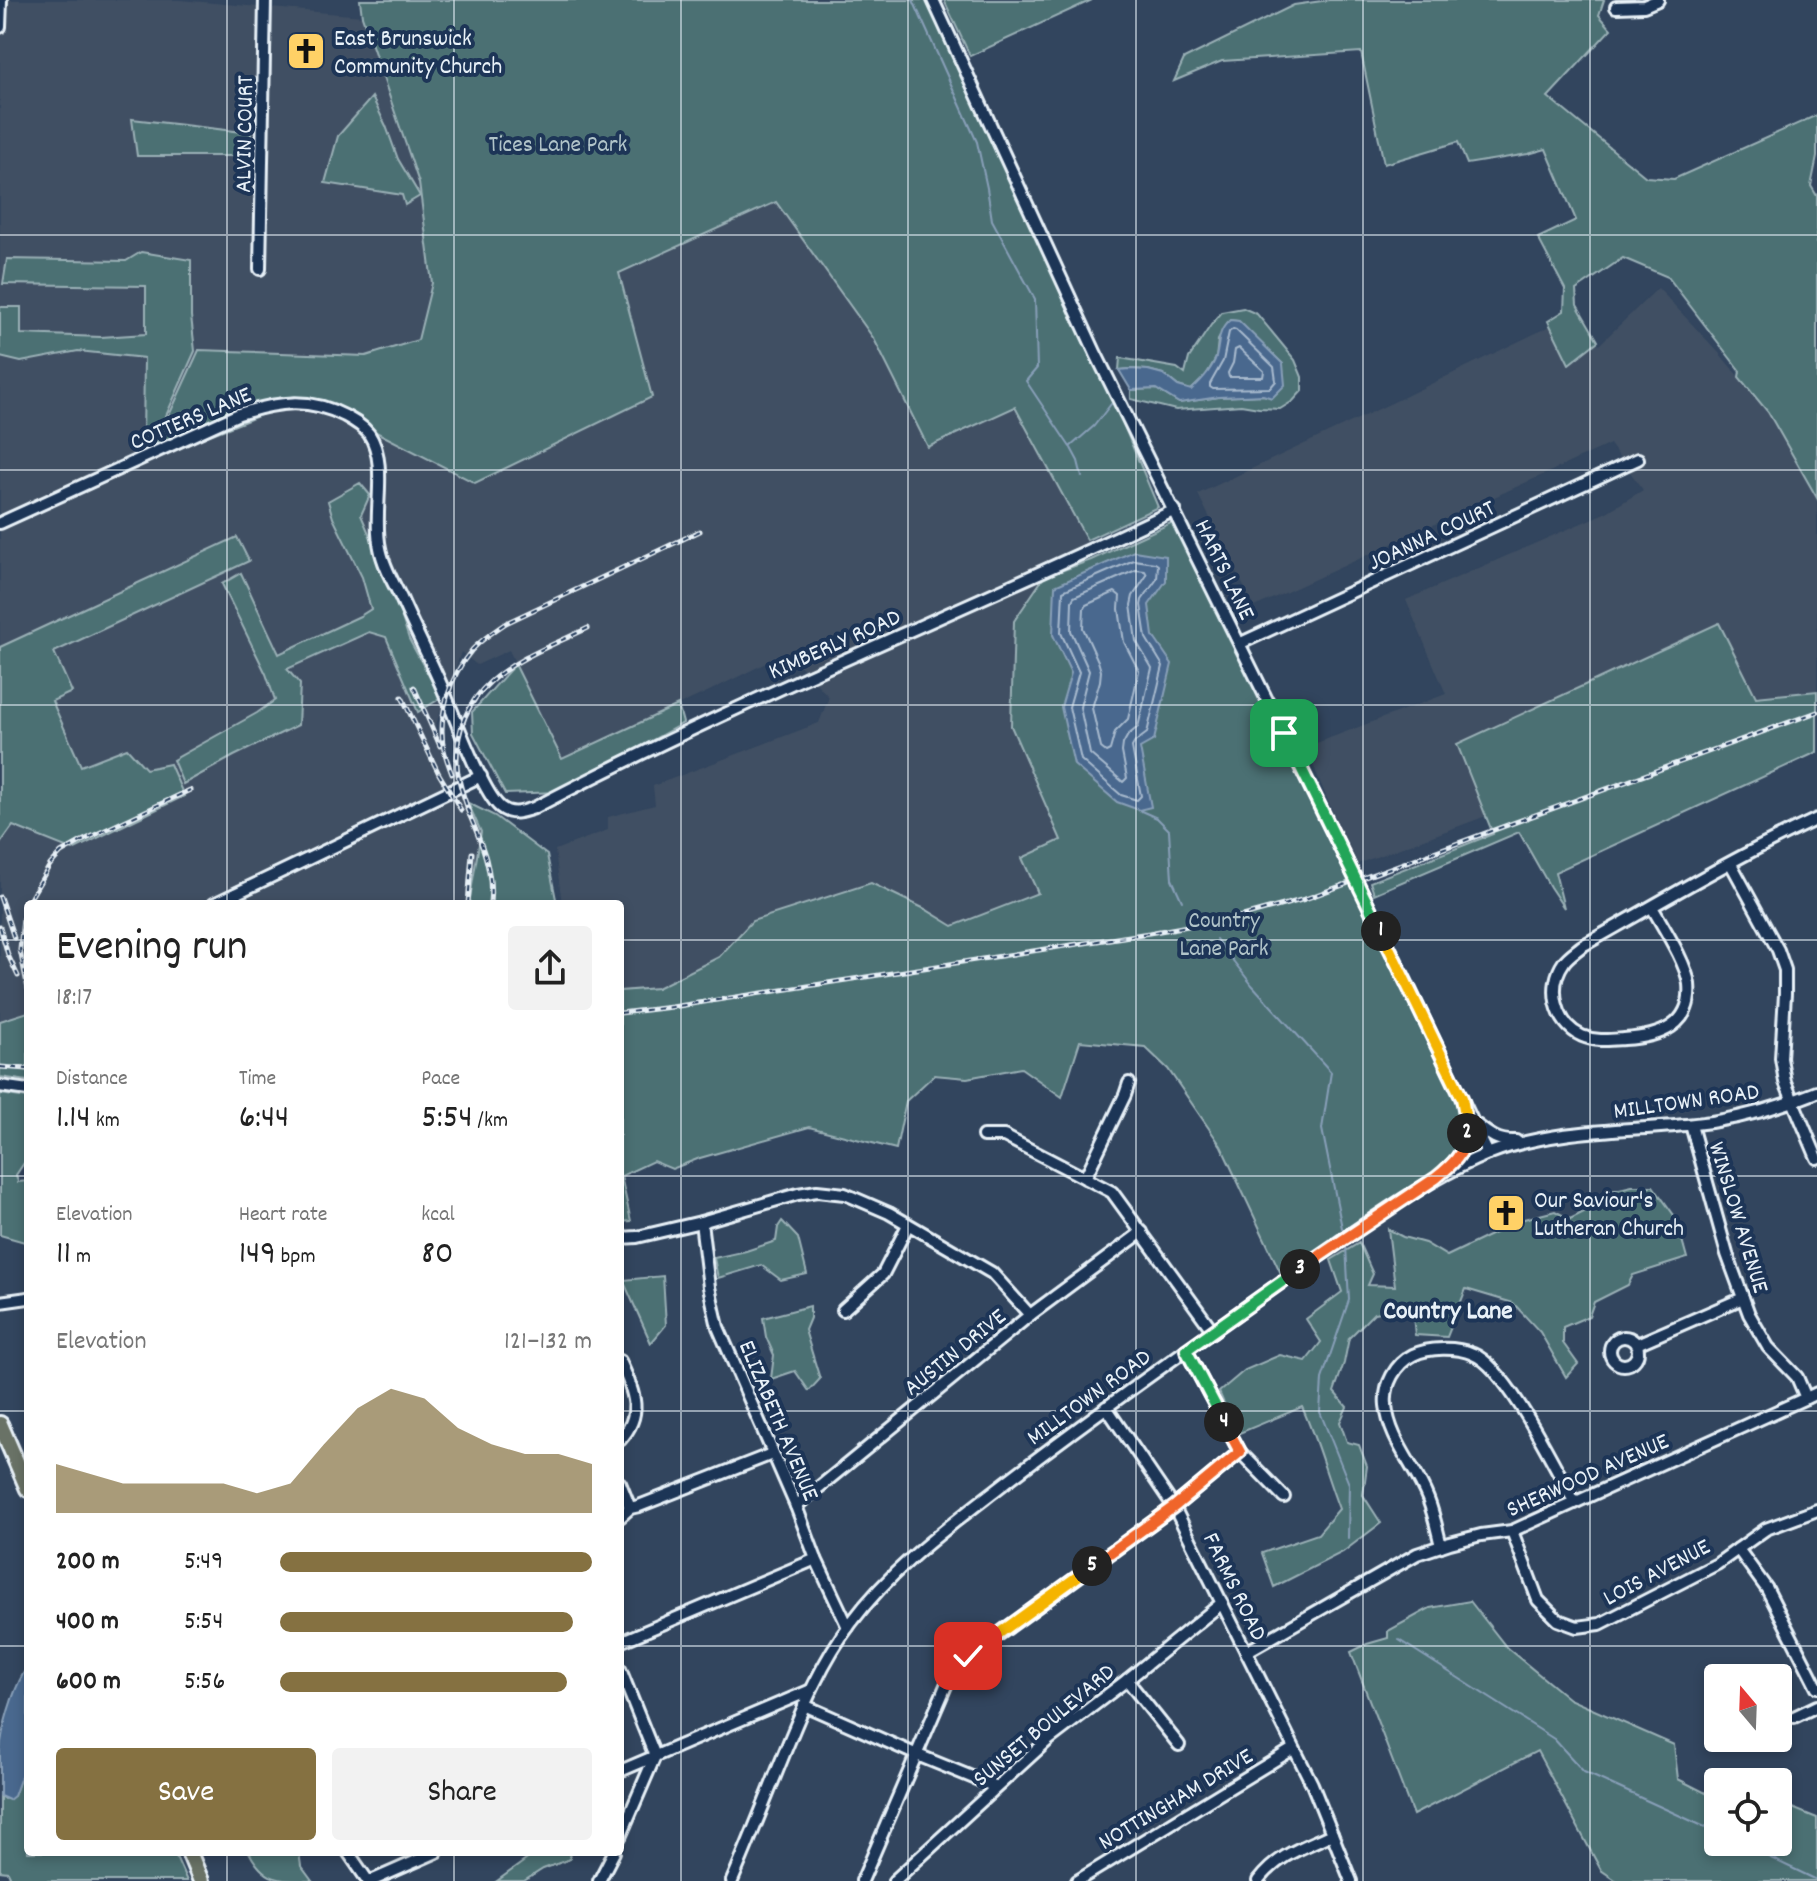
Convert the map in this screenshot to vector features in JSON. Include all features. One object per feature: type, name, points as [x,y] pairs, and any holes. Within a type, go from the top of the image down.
[{"type":"main road","points":[[0,1424],[24,1480]]},
{"type":"main road","points":[[191,1856],[201,1881]]},
{"type":"street","points":[[0,27],[1,0]]},
{"type":"street","name":"ALVIN COURT","points":[[260,269],[265,0]]},
{"type":"street","name":"HARTS LANE","points":[[933,0],[1054,265],[1488,1154]]},
{"type":"street","points":[[1616,7],[1644,6],[1658,0]]},
{"type":"street","name":"COTTERS LANE","points":[[1,519],[239,414],[264,406],[294,402],[310,404],[328,408],[350,419],[368,432],[375,447],[379,465],[377,519],[380,551],[481,776],[493,799],[510,813]]},
{"type":"street","name":"JOANNA COURT","points":[[1241,643],[1638,459]]},
{"type":"street","name":"KIMBERLY ROAD","points":[[510,813],[534,808],[793,682],[1061,565],[1175,510]]},
{"type":"street","points":[[222,900],[481,776]]},
{"type":"street","points":[[1652,907],[1689,982],[1687,1006],[1681,1017],[1666,1031],[1645,1038],[1595,1040],[1576,1032],[1560,1014],[1554,993],[1558,972],[1564,961],[1582,946],[1652,907],[1783,835],[1817,819]]},
{"type":"street","points":[[1731,864],[1778,950],[1785,970],[1781,1058],[1785,1082],[1817,1158]]},
{"type":"street","points":[[1085,1178],[1129,1083]]},
{"type":"street","points":[[0,1086],[24,1089]]},
{"type":"street","name":"MILLTOWN ROAD","points":[[732,1881],[804,1705],[830,1654],[848,1627],[879,1589],[934,1538],[1106,1407],[1338,1242],[1436,1178],[1488,1154],[1528,1140],[1691,1125],[1753,1114],[1817,1092]]},
{"type":"street","points":[[1436,1178],[1456,1161],[1466,1144],[1467,1125],[1462,1098]]},
{"type":"street","points":[[1473,1120],[1488,1134],[1502,1141],[1528,1140]]},
{"type":"street","name":"WINSLOW AVENUE","points":[[1691,1125],[1727,1254],[1749,1314],[1768,1347],[1797,1377],[1806,1398]]},
{"type":"street","points":[[983,1136],[1004,1136],[1112,1192],[1213,1331]]},
{"type":"street","points":[[624,1238],[701,1222],[798,1194],[817,1191],[845,1194],[889,1213],[992,1273],[1030,1315]]},
{"type":"street","name":"ELIZABETH AVENUE","points":[[701,1222],[709,1287],[718,1327],[848,1627]]},
{"type":"street","points":[[843,1310],[883,1274],[908,1225]]},
{"type":"street","name":"AUSTIN DRIVE","points":[[796,1506],[1030,1315],[1142,1232]]},
{"type":"street","points":[[1637,1344],[1743,1298]]},
{"type":"street","points":[[0,1302],[24,1299]]},
{"type":"street","points":[[1441,1546],[1428,1498],[1391,1428],[1386,1406],[1389,1381],[1399,1365],[1414,1354],[1452,1349],[1474,1354],[1489,1365],[1532,1425],[1575,1503]]},
{"type":"street","points":[[1186,1350],[1240,1452],[1284,1497]]},
{"type":"street","points":[[624,1371],[636,1410],[624,1434]]},
{"type":"street","name":"SHERWOOD AVENUE","points":[[1246,1652],[1417,1554],[1481,1535],[1512,1531],[1817,1393]]},
{"type":"street","name":"FARMS ROAD","points":[[1106,1407],[1174,1507],[1312,1784],[1351,1881]]},
{"type":"street","points":[[863,1880],[915,1754],[957,1665],[1174,1507],[1240,1452]]},
{"type":"street","points":[[624,1513],[630,1508],[772,1454]]},
{"type":"street","points":[[624,1493],[630,1508]]},
{"type":"street","name":"LOIS AVENUE","points":[[1512,1531],[1538,1600],[1558,1620],[1577,1627],[1600,1624],[1717,1564],[1766,1529],[1817,1510]]},
{"type":"street","points":[[1738,1549],[1767,1589],[1817,1687]]},
{"type":"street","points":[[624,1640],[816,1559]]},
{"type":"street","name":"SUNSET BOULEVARD","points":[[894,1881],[1047,1741],[1222,1603]]},
{"type":"street","points":[[624,1679],[655,1756],[624,1828]]},
{"type":"street","points":[[1127,1680],[1179,1745]]},
{"type":"street","points":[[624,1769],[811,1690]]},
{"type":"street","points":[[804,1705],[996,1787]]},
{"type":"street","points":[[1794,1717],[1817,1706]]},
{"type":"street","name":"NOTTINGHAM DRIVE","points":[[1077,1881],[1293,1749]]},
{"type":"street","points":[[1258,1881],[1279,1858],[1332,1834]]},
{"type":"street","points":[[351,1856],[370,1881],[428,1856]]},
{"type":"street","points":[[599,1881],[612,1856]]},
{"type":"shaded area","points":[[0,0],[179,0],[362,16],[419,183],[432,283],[418,341],[366,356],[199,350],[289,404],[347,417],[476,482],[619,273],[777,202],[874,339],[928,447],[1015,407],[1094,554],[1044,577],[1011,726],[1061,840],[1022,858],[1038,893],[952,926],[925,909],[752,921],[719,957],[657,988],[624,991],[624,900],[561,900],[555,850],[608,830],[608,817],[655,805],[653,786],[819,723],[829,697],[788,652],[562,759],[509,650],[477,665],[461,652],[434,730],[481,832],[470,900],[24,900],[24,1013],[0,1021],[0,844],[12,826],[33,832],[146,769],[82,767],[52,701],[54,651],[237,537],[0,647]]},
{"type":"shaded area","points":[[1658,288],[1719,353],[1768,412],[1817,498],[1817,691],[1756,698],[1719,624],[1458,744],[1486,816],[1354,865],[1306,747],[1446,694],[1406,600],[1607,512],[1643,490],[1610,444],[1254,607],[1198,494],[1567,318],[1599,345]]},
{"type":"green space","name":"Tices Lane Park","points":[[360,0],[933,0],[1032,207],[1158,507],[1087,540],[1015,407],[928,447],[874,339],[776,202],[619,273],[652,397],[475,483],[347,417],[289,404],[149,459],[199,350],[366,356],[418,340],[432,283],[419,183],[362,16]]},
{"type":"green space","points":[[944,0],[1092,0],[970,56]]},
{"type":"green space","points":[[1329,0],[1604,0],[1599,15],[1611,29],[1548,97],[1646,177],[1674,179],[1817,115],[1817,157],[1811,186],[1817,196],[1817,498],[1768,412],[1739,377],[1740,371],[1668,277],[1623,258],[1576,290],[1577,305],[1598,341],[1569,364],[1548,321],[1564,311],[1565,289],[1538,238],[1576,220],[1546,149],[1467,164],[1458,142],[1384,164],[1361,52],[1222,61],[1174,81],[1184,59],[1294,5]]},
{"type":"green space","points":[[372,97],[398,159],[420,196],[405,205],[402,195],[325,183],[338,136]]},
{"type":"green space","points":[[132,119],[251,133],[251,156],[137,156]]},
{"type":"green space","points":[[141,252],[191,260],[191,316],[195,351],[152,447],[143,444],[144,358],[78,351],[21,362],[0,357],[0,307],[21,307],[21,334],[101,337],[146,334],[146,286],[3,284],[7,259],[126,261]]},
{"type":"green space","points":[[1243,308],[1257,314],[1295,360],[1302,377],[1302,391],[1293,401],[1280,409],[1241,405],[1176,410],[1131,399],[1131,390],[1156,389],[1179,403],[1219,397],[1272,397],[1283,364],[1238,321],[1230,320],[1218,340],[1216,358],[1205,377],[1191,390],[1178,386],[1163,374],[1148,370],[1119,370],[1120,358],[1177,368],[1185,374],[1189,358],[1222,312]]},
{"type":"green space","points":[[360,483],[370,495],[361,515],[392,587],[409,639],[441,698],[418,712],[386,637],[369,632],[287,669],[300,684],[298,725],[183,784],[173,760],[275,700],[266,674],[222,584],[241,573],[279,654],[371,609],[362,577],[328,501]]},
{"type":"green space","name":"Country Lane Park","points":[[1173,522],[1462,1098],[1467,1125],[1456,1161],[1284,1280],[1221,1146],[1168,1069],[1145,1047],[1080,1041],[1062,1097],[1021,1068],[967,1078],[934,1075],[906,1101],[896,1149],[809,1127],[672,1169],[653,1161],[624,1175],[624,991],[657,988],[719,957],[752,921],[871,883],[953,926],[1038,893],[1022,858],[1061,840],[1011,726],[1014,621],[1044,577],[1091,560]]},
{"type":"green space","points":[[237,537],[249,561],[54,652],[72,692],[52,701],[81,766],[127,748],[146,769],[170,764],[184,796],[73,850],[13,826],[0,844],[0,647]]},
{"type":"green space","points":[[1719,623],[1756,697],[1817,691],[1817,752],[1555,872],[1564,908],[1519,832],[1374,894],[1370,882],[1493,834],[1457,744]]},
{"type":"green space","points":[[515,664],[562,759],[678,705],[683,723],[559,792],[505,794],[473,733],[472,712]]},
{"type":"green space","points":[[468,803],[495,816],[547,855],[556,900],[470,900],[481,832]]},
{"type":"green space","points":[[24,1013],[24,1080],[0,1077],[0,1021]]},
{"type":"green space","points":[[0,1094],[24,1097],[24,1163],[16,1175],[18,1182],[24,1181],[24,1242],[0,1235]]},
{"type":"green space","points":[[1632,1186],[1653,1186],[1676,1218],[1687,1258],[1633,1275],[1628,1285],[1594,1302],[1589,1316],[1563,1327],[1563,1343],[1578,1364],[1566,1377],[1540,1332],[1513,1303],[1466,1289],[1447,1337],[1415,1335],[1412,1307],[1374,1313],[1349,1338],[1334,1392],[1347,1407],[1340,1422],[1347,1442],[1359,1445],[1367,1466],[1363,1495],[1381,1523],[1343,1552],[1274,1587],[1262,1553],[1318,1534],[1339,1509],[1302,1407],[1237,1434],[1219,1392],[1245,1370],[1280,1355],[1306,1361],[1321,1342],[1306,1319],[1342,1292],[1331,1260],[1359,1243],[1373,1274],[1368,1285],[1395,1286],[1388,1229],[1425,1243],[1447,1256],[1524,1219],[1555,1211],[1570,1219],[1592,1208],[1611,1191]]},
{"type":"green space","name":"Country Lane Park","points":[[624,1190],[631,1221],[624,1222]]},
{"type":"green space","points":[[782,1221],[798,1238],[807,1274],[781,1280],[761,1265],[718,1278],[714,1258],[776,1241]]},
{"type":"green space","points":[[663,1276],[666,1325],[651,1343],[624,1282]]},
{"type":"green space","points":[[810,1306],[810,1318],[805,1330],[820,1379],[809,1391],[795,1371],[771,1379],[774,1355],[766,1337],[763,1318]]},
{"type":"green space","points":[[1470,1601],[1507,1648],[1569,1699],[1674,1745],[1678,1779],[1704,1792],[1704,1856],[1792,1856],[1792,1808],[1817,1818],[1817,1881],[1617,1881],[1601,1870],[1537,1751],[1413,1815],[1351,1652],[1388,1638],[1388,1631],[1430,1608]]},
{"type":"green space","points":[[24,1768],[24,1856],[176,1856],[187,1881],[5,1881],[10,1876],[8,1872],[0,1871],[0,1796],[4,1799],[14,1796]]},
{"type":"green space","points":[[251,1856],[300,1856],[301,1866],[312,1881],[273,1877]]},
{"type":"green space","points":[[531,1856],[570,1856],[570,1859],[543,1869],[524,1881],[497,1881]]},
{"type":"water","points":[[1230,320],[1239,321],[1283,364],[1285,385],[1272,398],[1263,395],[1219,397],[1179,403],[1156,389],[1131,390],[1119,370],[1148,370],[1163,374],[1178,386],[1191,390],[1212,366],[1221,333]]},
{"type":"water","points":[[1134,551],[1166,556],[1166,581],[1149,605],[1153,636],[1172,664],[1154,740],[1140,748],[1151,807],[1139,810],[1117,802],[1074,765],[1061,707],[1071,673],[1053,635],[1055,586]]},
{"type":"water","points":[[24,1672],[24,1768],[14,1796],[9,1800],[0,1796],[0,1751],[15,1690]]},
{"type":"waterway","points":[[913,0],[977,142],[992,220],[1035,299],[1037,368],[1026,381],[1070,447],[1094,426],[1111,404]]},
{"type":"waterway","points":[[1071,448],[1082,477]]},
{"type":"waterway","points":[[1139,810],[1157,818],[1169,830],[1172,879],[1182,901]]},
{"type":"waterway","points":[[1216,939],[1252,985],[1331,1072],[1322,1129],[1342,1228]]},
{"type":"waterway","points":[[1346,1246],[1349,1300],[1322,1379],[1320,1412],[1349,1484],[1348,1538]]},
{"type":"waterway","points":[[1399,1640],[1554,1739],[1584,1772],[1704,1827]]},
{"type":"waterway","points":[[1766,1856],[1817,1880]]},
{"type":"railway","points":[[452,774],[442,737],[444,710],[457,672],[476,646],[506,623],[700,531]]},
{"type":"railway","points":[[470,816],[457,763],[459,734],[468,711],[481,691],[498,675],[588,628]]},
{"type":"railway","points":[[414,687],[440,746]]},
{"type":"railway","points":[[402,697],[439,774],[461,810]]},
{"type":"railway","points":[[624,1013],[1243,916],[1305,899],[1817,712]]},
{"type":"railway","points":[[29,900],[61,853],[190,790]]},
{"type":"railway","points":[[467,809],[488,867],[490,900]]},
{"type":"railway","points":[[468,900],[472,853]]},
{"type":"railway","points":[[0,897],[14,938]]},
{"type":"railway","points":[[24,916],[20,950],[24,970]]},
{"type":"railway","points":[[0,927],[18,976]]},
{"type":"railway","points":[[0,1067],[24,1069]]},
{"type":"place","name":"East Brunswick Community Church","points":[[306,51]]},
{"type":"place","name":"Our Saviour's Lutheran Church","points":[[1506,1213]]},
{"type":"district","name":"Country Lane","points":[[1448,1309]]},
{"type":"route","points":[[968,1656],[1175,1506],[1240,1452],[1186,1350],[1338,1242],[1436,1178],[1456,1161],[1466,1144],[1467,1125],[1462,1098],[1284,733]]}]
